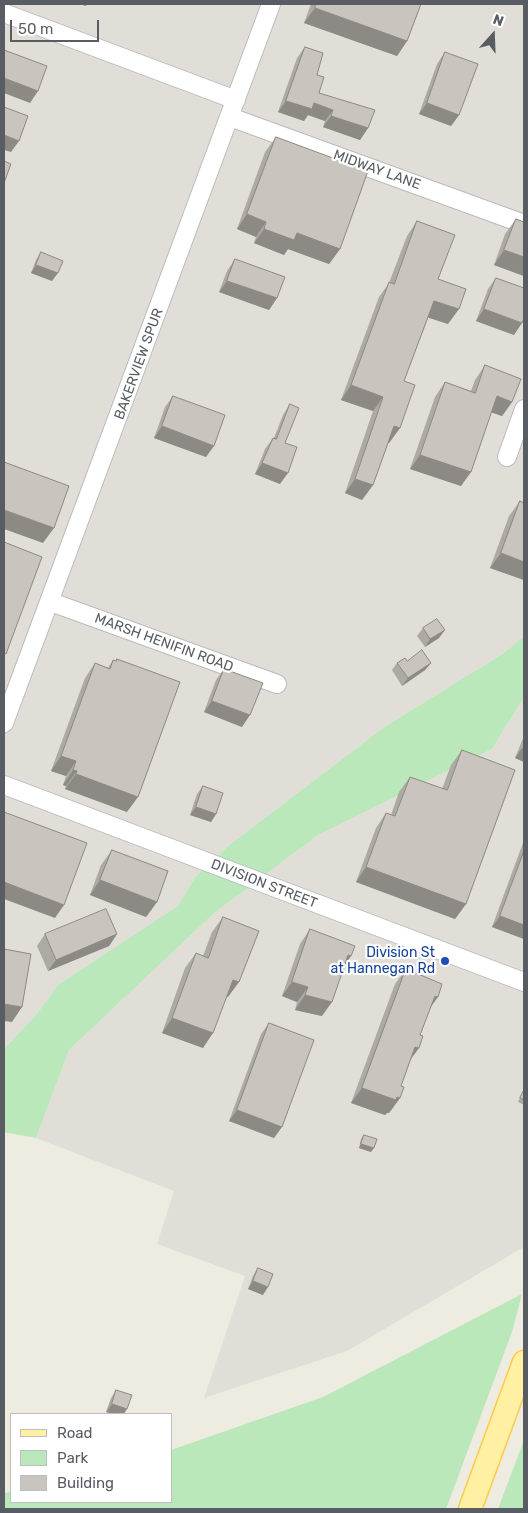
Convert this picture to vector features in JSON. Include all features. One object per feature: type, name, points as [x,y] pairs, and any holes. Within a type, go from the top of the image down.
[{"type":"main road","points":[[470,1509],[524,1362]]},
{"type":"street","name":"BAKERVIEW SPUR","points":[[4,723],[51,602],[271,4]]},
{"type":"street","points":[[4,13],[236,100]]},
{"type":"street","name":"MIDWAY LANE","points":[[230,117],[524,224]]},
{"type":"street","points":[[507,457],[524,408]]},
{"type":"street","name":"MARSH HENIFIN ROAD","points":[[51,602],[277,684]]},
{"type":"street","name":"DIVISION STREET","points":[[4,786],[524,982]]},
{"type":"shaded area","points":[[4,4],[524,4],[524,636],[504,653],[383,728],[228,846],[196,876],[178,906],[58,985],[36,1015],[4,1049]]},
{"type":"shaded area","points":[[524,697],[524,1247],[347,1351],[204,1398],[245,1276],[157,1244],[174,1191],[36,1138],[69,1050],[213,914],[318,835],[492,749]]},
{"type":"green space","points":[[524,636],[524,697],[492,749],[318,835],[213,914],[69,1050],[36,1138],[4,1132],[4,1049],[36,1015],[58,985],[178,906],[196,876],[228,846],[383,728],[504,653]]},
{"type":"green space","points":[[522,1294],[512,1332],[446,1509],[4,1509],[4,1493],[10,1492],[10,1503],[172,1503],[172,1450],[323,1397]]},
{"type":"green space","points":[[524,1440],[524,1509],[498,1509]]},
{"type":"building","points":[[316,4],[421,4],[407,41],[315,8]]},
{"type":"building","points":[[305,47],[323,53],[317,75],[324,77],[319,93],[375,110],[368,128],[331,116],[333,110],[314,103],[312,109],[286,101]]},
{"type":"building","points":[[4,50],[47,66],[38,91],[4,78]]},
{"type":"building","points":[[445,52],[478,64],[459,115],[427,103]]},
{"type":"building","points":[[4,107],[28,116],[19,141],[4,135]]},
{"type":"building","points":[[276,137],[368,171],[340,249],[297,233],[294,240],[264,229],[266,222],[247,214]]},
{"type":"building","points":[[4,161],[11,164],[4,183]]},
{"type":"building","points":[[516,219],[524,222],[524,257],[504,250]]},
{"type":"building","points":[[417,221],[455,235],[438,279],[466,289],[459,309],[434,301],[404,381],[415,385],[400,428],[394,426],[373,485],[355,479],[383,397],[351,385],[389,282],[394,284]]},
{"type":"building","points":[[41,252],[63,261],[58,273],[36,265]]},
{"type":"building","points":[[235,259],[285,277],[277,298],[227,281]]},
{"type":"building","points":[[496,278],[524,288],[524,318],[522,323],[484,309]]},
{"type":"building","points":[[485,365],[521,379],[512,402],[497,396],[471,472],[420,455],[445,382],[475,393]]},
{"type":"building","points":[[173,396],[225,415],[214,446],[162,426]]},
{"type":"building","points":[[290,404],[299,408],[285,443],[297,447],[288,473],[262,463],[273,438],[276,439]]},
{"type":"building","points":[[4,462],[69,486],[54,528],[4,510]]},
{"type":"building","points":[[520,501],[524,503],[524,562],[501,553]]},
{"type":"building","points":[[4,542],[42,557],[6,654],[4,653]]},
{"type":"building","points":[[437,619],[445,630],[430,639],[423,628]]},
{"type":"building","points":[[422,650],[431,663],[408,678],[397,663],[405,658],[407,661]]},
{"type":"building","points":[[117,659],[180,682],[138,797],[76,774],[77,771],[73,770],[76,761],[61,756],[95,663],[110,669],[113,660],[116,661]]},
{"type":"building","points":[[224,669],[263,683],[250,715],[212,701]]},
{"type":"building","points":[[462,750],[515,770],[466,904],[366,867],[386,813],[395,816],[410,777],[447,790]]},
{"type":"building","points":[[203,786],[223,793],[216,814],[196,807]]},
{"type":"building","points":[[4,812],[87,843],[64,905],[4,882]]},
{"type":"building","points":[[112,850],[168,871],[157,902],[100,880]]},
{"type":"building","points":[[524,851],[524,925],[500,916]]},
{"type":"building","points":[[106,909],[117,934],[56,960],[45,934]]},
{"type":"building","points":[[223,917],[259,931],[239,982],[233,980],[213,1033],[172,1018],[196,953],[208,958]]},
{"type":"building","points":[[310,929],[355,946],[351,956],[348,955],[332,1002],[305,995],[308,987],[292,982]]},
{"type":"building","points":[[4,949],[31,954],[22,1007],[4,1004]]},
{"type":"building","points":[[406,969],[442,984],[438,997],[435,996],[420,1035],[423,1036],[419,1048],[415,1047],[401,1086],[404,1087],[400,1098],[397,1097],[396,1100],[362,1088]]},
{"type":"building","points":[[269,1023],[314,1040],[282,1127],[237,1110]]},
{"type":"building","points":[[524,1090],[524,1100],[520,1098]]},
{"type":"building","points":[[364,1135],[377,1139],[374,1148],[361,1144]]},
{"type":"building","points":[[258,1268],[273,1274],[268,1287],[253,1281]]},
{"type":"building","points":[[116,1390],[132,1395],[127,1409],[112,1404]]},
{"type":"place","name":"Division St at Hannegan Rd","points":[[445,961]]}]
